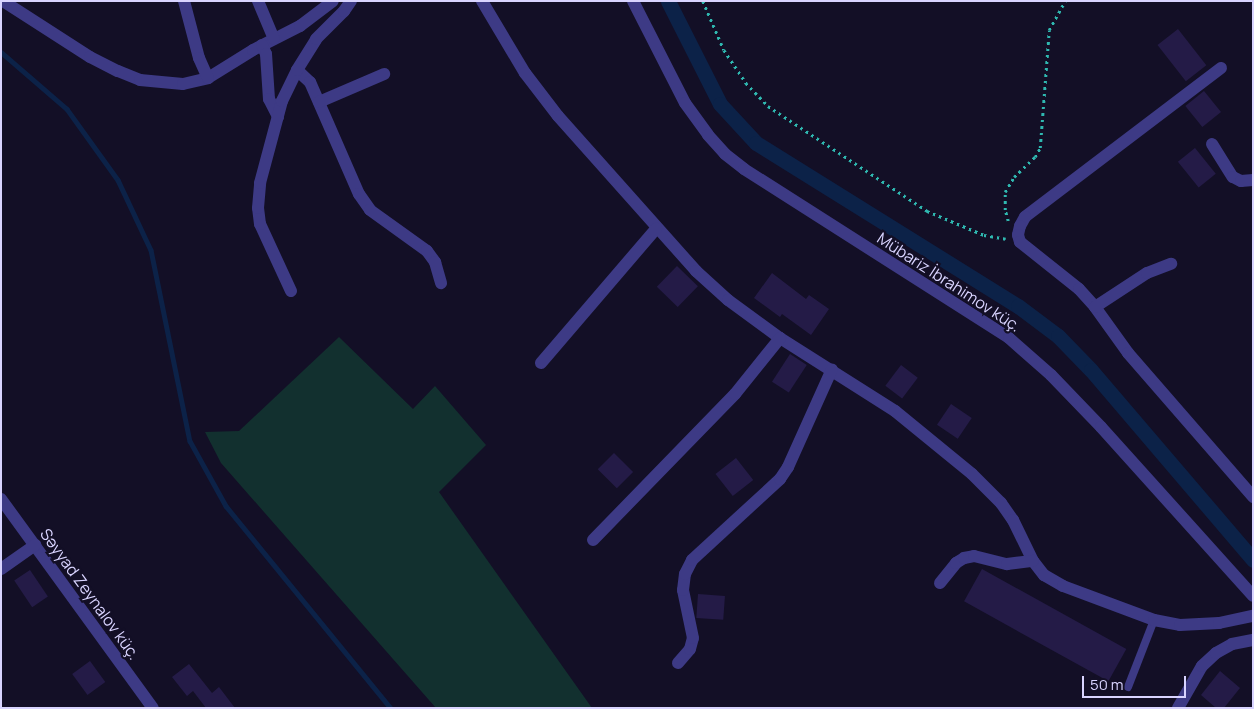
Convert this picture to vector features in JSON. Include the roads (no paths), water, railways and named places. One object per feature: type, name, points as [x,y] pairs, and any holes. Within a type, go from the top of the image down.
[{"type":"street","points":[[3,1],[90,57],[140,80],[183,84],[208,78],[262,45],[300,26],[333,1]]},
{"type":"street","points":[[184,1],[199,58],[208,78]]},
{"type":"street","points":[[258,1],[274,39]]},
{"type":"street","points":[[291,291],[267,242],[258,208],[260,183],[282,101],[297,70],[316,39],[344,11],[351,1]]},
{"type":"street","points":[[482,1],[525,73],[558,116],[656,229],[696,271],[728,300],[780,338],[895,410],[972,474],[1001,503],[1013,520],[1033,561],[1044,575],[1063,586],[1154,620],[1180,625],[1220,623],[1253,616]]},
{"type":"street","name":"Mübariz İbrahimov küç.","points":[[633,1],[685,103],[708,135],[726,154],[744,169],[1009,338],[1052,375],[1095,420],[1253,596]]},
{"type":"street","points":[[262,45],[266,54],[269,99],[278,117]]},
{"type":"street","points":[[1222,68],[1025,217],[1020,226],[1020,242],[1079,289],[1095,307],[1128,353],[1253,498]]},
{"type":"street","points":[[297,70],[310,82],[359,194],[370,210],[427,252],[436,262],[441,283]]},
{"type":"street","points":[[319,102],[384,74]]},
{"type":"street","points":[[1212,144],[1233,177],[1241,180],[1253,180]]},
{"type":"street","points":[[541,363],[656,229]]},
{"type":"street","points":[[1095,307],[1147,273],[1171,264]]},
{"type":"street","points":[[593,540],[735,394],[780,338]]},
{"type":"street","points":[[678,663],[690,649],[692,638],[683,590],[685,574],[692,560],[780,480],[788,467],[832,369]]},
{"type":"street","name":"Səyyad Zeynalov küç.","points":[[1,499],[153,708]]},
{"type":"street","points":[[1,569],[35,545]]},
{"type":"street","points":[[940,583],[956,563],[964,558],[974,556],[1007,564],[1033,561]]},
{"type":"street","points":[[1178,708],[1202,666],[1216,653],[1232,644],[1253,640]]},
{"type":"lane","points":[[1128,687],[1154,620]]},
{"type":"waterway","points":[[668,1],[720,104],[756,143],[1018,306],[1058,336],[1091,370],[1253,560]]},
{"type":"waterway","points":[[1,52],[67,109],[118,180],[151,250],[190,441],[226,506],[391,708]]}]
